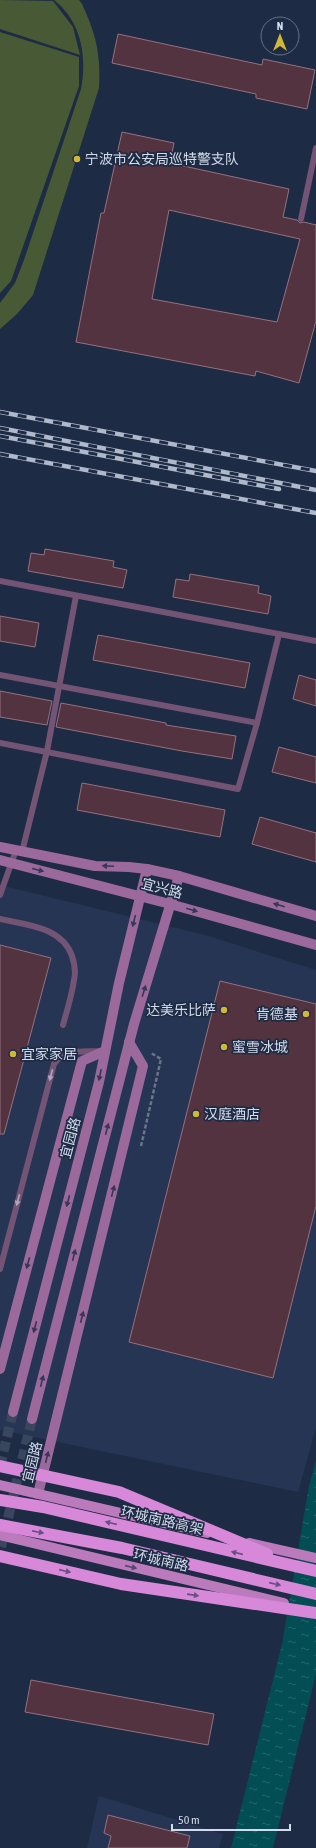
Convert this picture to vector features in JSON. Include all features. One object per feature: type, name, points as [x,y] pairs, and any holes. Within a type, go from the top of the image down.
[{"type":"highway","points":[[0,1466],[119,1492],[299,1568]]},
{"type":"highway","name":"环城南路高架","points":[[0,1500],[43,1507],[316,1571]]},
{"type":"highway","points":[[0,1525],[122,1548],[316,1594]]},
{"type":"highway","points":[[0,1551],[121,1584],[316,1612]]},
{"type":"main road","name":"宜兴路","points":[[0,847],[95,866],[147,869],[179,876],[316,916]]},
{"type":"main road","name":"宜兴路","points":[[0,860],[170,904],[316,945]]},
{"type":"main road","name":"宜园路","points":[[13,1412],[97,1090],[119,984],[147,869]]},
{"type":"main road","points":[[32,1419],[129,1042],[179,876]]},
{"type":"main road","name":"宜园路","points":[[38,1494],[143,1066],[129,1042]]},
{"type":"main road","points":[[0,1369],[82,1061],[105,1051]]},
{"type":"main road","points":[[0,1485],[316,1558]]},
{"type":"main road","name":"环城南路","points":[[0,1535],[316,1612]]},
{"type":"lane","points":[[301,219],[316,148]]},
{"type":"lane","points":[[0,581],[316,641]]},
{"type":"lane","points":[[0,895],[11,863],[19,851],[47,751],[76,596]]},
{"type":"lane","points":[[0,743],[238,789],[257,723],[279,634]]},
{"type":"lane","points":[[0,675],[257,723]]},
{"type":"lane","points":[[0,919],[47,930],[60,937],[70,951],[75,967],[74,981],[63,1025]]},
{"type":"lane","points":[[0,1269],[54,1064],[58,1059],[69,1052],[105,1051]]},
{"type":"shaded area","points":[[0,0],[53,1],[73,27],[80,55],[0,29]]},
{"type":"shaded area","points":[[54,0],[79,0],[82,4],[94,35],[99,65],[99,88],[33,295],[17,314],[0,329],[0,303],[15,283],[24,260],[81,89],[83,77],[82,53],[76,29],[71,19]]},
{"type":"shaded area","points":[[0,32],[79,57],[79,86],[11,281],[0,293]]},
{"type":"shaded area","points":[[0,885],[205,935],[316,970],[316,1428],[298,1492],[0,1430]]},
{"type":"shaded area","points":[[99,1796],[223,1834],[219,1848],[87,1848]]},
{"type":"water","points":[[316,1460],[316,1674],[273,1848],[231,1848],[282,1644],[309,1486]]},
{"type":"building","points":[[118,34],[262,65],[263,59],[315,70],[307,109],[256,98],[256,94],[112,63]]},
{"type":"building","points":[[122,132],[174,143],[170,163],[289,189],[283,217],[297,220],[300,223],[304,222],[316,225],[316,321],[299,383],[256,371],[255,376],[76,342],[101,213],[104,213]],"holes":[[[169,210],[300,239],[277,322],[152,299]]]},
{"type":"building","points":[[45,549],[114,561],[113,567],[127,570],[123,588],[28,571],[31,553],[44,555]]},
{"type":"building","points":[[190,574],[259,586],[258,593],[271,596],[268,614],[173,597],[176,579],[189,581]]},
{"type":"building","points":[[0,616],[39,623],[35,647],[0,641]]},
{"type":"building","points":[[98,635],[250,663],[245,688],[93,660]]},
{"type":"building","points":[[299,675],[316,680],[316,706],[293,699]]},
{"type":"building","points":[[0,691],[52,701],[47,725],[0,717]]},
{"type":"building","points":[[61,703],[166,723],[166,725],[236,736],[232,759],[56,727]]},
{"type":"building","points":[[279,747],[316,757],[316,783],[272,772]]},
{"type":"building","points":[[82,783],[225,810],[220,837],[77,810]]},
{"type":"building","points":[[260,817],[316,833],[316,862],[252,844]]},
{"type":"building","name":"宜家家居","points":[[0,945],[51,958],[4,1134],[0,1134]]},
{"type":"building","points":[[220,981],[316,1004],[316,1206],[273,1378],[129,1342]]},
{"type":"building","points":[[31,1680],[214,1714],[208,1745],[25,1712]]},
{"type":"building","points":[[108,1815],[190,1836],[187,1848],[108,1848],[111,1836],[104,1833]]},
{"type":"tunnel","points":[[0,1466],[13,1412]]},
{"type":"tunnel","points":[[1,1547],[32,1419]]},
{"type":"railway","points":[[0,412],[316,471]]},
{"type":"railway","points":[[0,428],[316,490]]},
{"type":"railway","points":[[0,436],[279,489]]},
{"type":"railway","points":[[0,454],[316,513]]},
{"type":"place","name":"宁波市公安局巡特警支队","points":[[77,159]]},
{"type":"place","name":"达美乐比萨","points":[[224,1010]]},
{"type":"place","name":"肯德基","points":[[306,1014]]},
{"type":"place","name":"蜜雪冰城","points":[[224,1047]]},
{"type":"place","name":"宜家家居","points":[[13,1054]]},
{"type":"place","name":"汉庭酒店","points":[[196,1114]]}]
